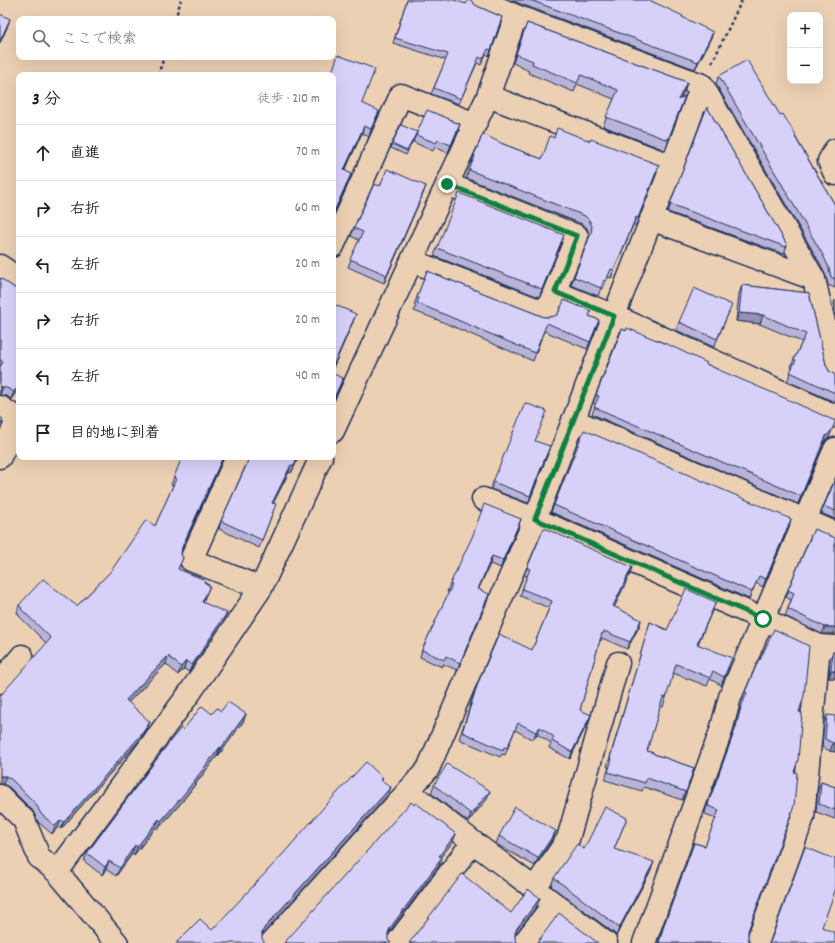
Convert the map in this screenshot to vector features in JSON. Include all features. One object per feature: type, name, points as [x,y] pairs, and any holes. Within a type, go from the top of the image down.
[{"type":"street","points":[[480,0],[516,16],[702,85],[814,279],[835,371]]},
{"type":"street","points":[[336,425],[488,96],[516,16]]},
{"type":"street","points":[[271,943],[428,769],[535,519],[702,85]]},
{"type":"street","points":[[336,239],[401,95],[475,124]]},
{"type":"street","points":[[488,96],[672,166]]},
{"type":"street","points":[[835,150],[828,161],[835,174]]},
{"type":"street","points":[[412,261],[546,313],[577,236],[447,184]]},
{"type":"street","points":[[651,219],[814,279]]},
{"type":"street","points":[[0,266],[16,277]]},
{"type":"street","points":[[555,292],[614,316],[835,416]]},
{"type":"street","points":[[0,407],[16,417]]},
{"type":"street","points":[[573,420],[835,533]]},
{"type":"street","points":[[0,456],[16,422]]},
{"type":"street","points":[[644,943],[721,731],[730,697],[835,449]]},
{"type":"street","points":[[236,460],[191,560],[261,588]]},
{"type":"street","points":[[57,872],[189,694],[261,588],[320,460]]},
{"type":"street","points":[[483,499],[535,519],[827,646],[803,817],[757,943]]},
{"type":"street","points":[[0,682],[22,656]]},
{"type":"street","points":[[534,889],[568,839],[618,663]]},
{"type":"street","points":[[408,791],[606,943]]},
{"type":"street","points":[[0,796],[24,820],[39,857],[57,872],[117,943]]},
{"type":"street","points":[[397,943],[473,842]]},
{"type":"street","points":[[524,943],[554,904]]},
{"type":"path","points":[[177,16],[181,0]]},
{"type":"path","points":[[702,85],[742,0]]},
{"type":"path","points":[[159,72],[163,60]]},
{"type":"building","points":[[407,0],[454,0],[466,4],[468,0],[471,0],[477,6],[502,17],[491,50],[488,49],[483,59],[479,57],[461,99],[434,88],[448,54],[395,38]]},
{"type":"building","points":[[530,0],[649,0],[713,32],[698,62]]},
{"type":"building","points":[[0,14],[10,19],[0,41]]},
{"type":"building","points":[[527,23],[687,82],[678,100],[685,96],[668,140],[606,117],[618,90],[581,75],[577,83],[532,64],[533,61],[516,54]]},
{"type":"building","points":[[338,55],[375,69],[362,103],[379,111],[371,129],[364,126],[344,170],[351,174],[336,207],[336,72],[332,72]]},
{"type":"building","points":[[747,60],[780,115],[783,114],[835,205],[835,279],[831,277],[824,257],[719,76]]},
{"type":"building","points":[[707,107],[787,245],[786,247],[670,204]]},
{"type":"building","points":[[427,110],[460,124],[451,145],[438,140],[436,143],[416,135]]},
{"type":"building","points":[[401,125],[417,132],[407,151],[392,144]]},
{"type":"building","points":[[557,128],[590,141],[591,139],[659,165],[638,218],[636,217],[614,270],[611,269],[601,288],[574,277],[591,233],[592,226],[585,216],[469,170],[483,134],[503,144],[542,159],[550,136],[554,138]]},
{"type":"building","points":[[387,169],[426,186],[387,275],[350,259],[363,232],[354,228],[374,184],[380,186]]},
{"type":"building","points":[[459,193],[564,235],[542,289],[437,248]]},
{"type":"building","points":[[427,271],[544,317],[557,315],[564,300],[591,311],[589,316],[599,320],[590,342],[547,323],[535,353],[417,303],[419,298],[417,297]]},
{"type":"building","points":[[0,278],[16,289],[16,389],[14,392],[0,387],[0,367],[3,362],[0,360]]},
{"type":"building","points":[[742,285],[809,293],[826,365],[829,371],[835,375],[835,393],[790,372],[796,360],[794,359],[806,334],[763,315],[739,313]]},
{"type":"building","points":[[694,288],[732,305],[717,339],[679,322]]},
{"type":"building","points":[[336,305],[356,314],[336,359]]},
{"type":"building","points":[[627,328],[669,345],[719,370],[835,420],[832,430],[826,436],[801,496],[594,407],[599,396],[596,395],[622,329],[626,331]]},
{"type":"building","points":[[336,375],[343,378],[336,393]]},
{"type":"building","points":[[525,403],[547,411],[535,441],[550,446],[530,496],[493,482]]},
{"type":"building","points":[[0,417],[3,419],[0,425]]},
{"type":"building","points":[[584,430],[791,519],[766,579],[759,576],[752,592],[554,505]]},
{"type":"building","points":[[181,460],[222,460],[182,547],[181,554],[183,558],[178,569],[205,580],[204,582],[210,586],[202,602],[227,613],[192,665],[186,661],[181,667],[168,656],[126,700],[150,722],[141,735],[64,822],[61,820],[55,826],[41,814],[36,804],[12,780],[6,776],[0,776],[0,696],[51,638],[21,609],[22,608],[19,605],[43,579],[77,606],[111,571],[146,520],[155,526],[176,479],[174,477]]},
{"type":"building","points":[[249,460],[297,460],[294,466],[291,465],[272,503],[276,504],[262,540],[221,521]]},
{"type":"building","points":[[835,480],[835,511],[824,506]]},
{"type":"building","points":[[484,504],[521,519],[503,560],[492,556],[478,589],[489,594],[460,663],[446,656],[444,660],[422,650],[452,585],[450,584],[473,535]]},
{"type":"building","points":[[544,528],[632,567],[613,606],[641,620],[630,642],[604,631],[603,634],[602,633],[580,710],[591,715],[572,752],[552,741],[554,737],[540,727],[536,732],[518,723],[507,748],[504,747],[503,750],[462,732],[478,683],[499,634],[532,650],[552,601],[522,589],[530,569],[527,568]]},
{"type":"building","points":[[814,529],[835,538],[835,627],[825,627],[788,609],[794,593],[788,590]]},
{"type":"building","points":[[686,589],[716,602],[697,644],[732,658],[724,677],[713,671],[710,678],[676,664],[666,698],[663,697],[647,751],[694,768],[686,792],[647,778],[645,783],[608,772],[612,759],[610,758],[650,622],[667,630]]},
{"type":"building","points":[[774,629],[809,646],[804,696],[799,712],[802,713],[798,760],[794,772],[797,773],[794,806],[748,931],[750,943],[659,943],[664,925],[694,843],[705,846],[719,810],[708,806],[709,801],[736,727],[741,707],[747,693],[745,692]]},
{"type":"building","points":[[833,652],[835,652],[835,671],[831,671]]},
{"type":"building","points":[[228,702],[246,714],[184,794],[161,821],[159,819],[137,847],[135,845],[120,868],[109,861],[105,867],[87,853],[181,728],[183,730],[202,706],[212,714],[217,708],[221,711]]},
{"type":"building","points":[[827,715],[835,716],[835,743],[825,739]]},
{"type":"building","points":[[366,762],[383,778],[381,780],[391,787],[265,927],[262,932],[262,939],[265,943],[176,943],[200,919],[212,930]]},
{"type":"building","points":[[447,764],[490,791],[471,814],[434,785]]},
{"type":"building","points":[[821,782],[835,787],[835,810],[819,804]]},
{"type":"building","points":[[411,802],[414,805],[416,803],[456,834],[439,856],[442,858],[390,928],[388,940],[391,943],[284,943]]},
{"type":"building","points":[[515,807],[556,831],[538,858],[499,836]]},
{"type":"building","points":[[605,807],[627,818],[614,849],[654,862],[619,928],[554,878],[577,844],[584,849]]},
{"type":"building","points":[[805,847],[834,859],[835,857],[835,891],[822,927],[835,933],[835,943],[769,943],[771,940]]},
{"type":"building","points":[[462,874],[511,913],[528,889],[540,898],[517,928],[515,940],[518,943],[409,943]]},
{"type":"building","points":[[559,913],[598,943],[537,943]]},
{"type":"route","points":[[447,184],[577,236],[555,292],[614,316],[535,519],[763,619]]}]
